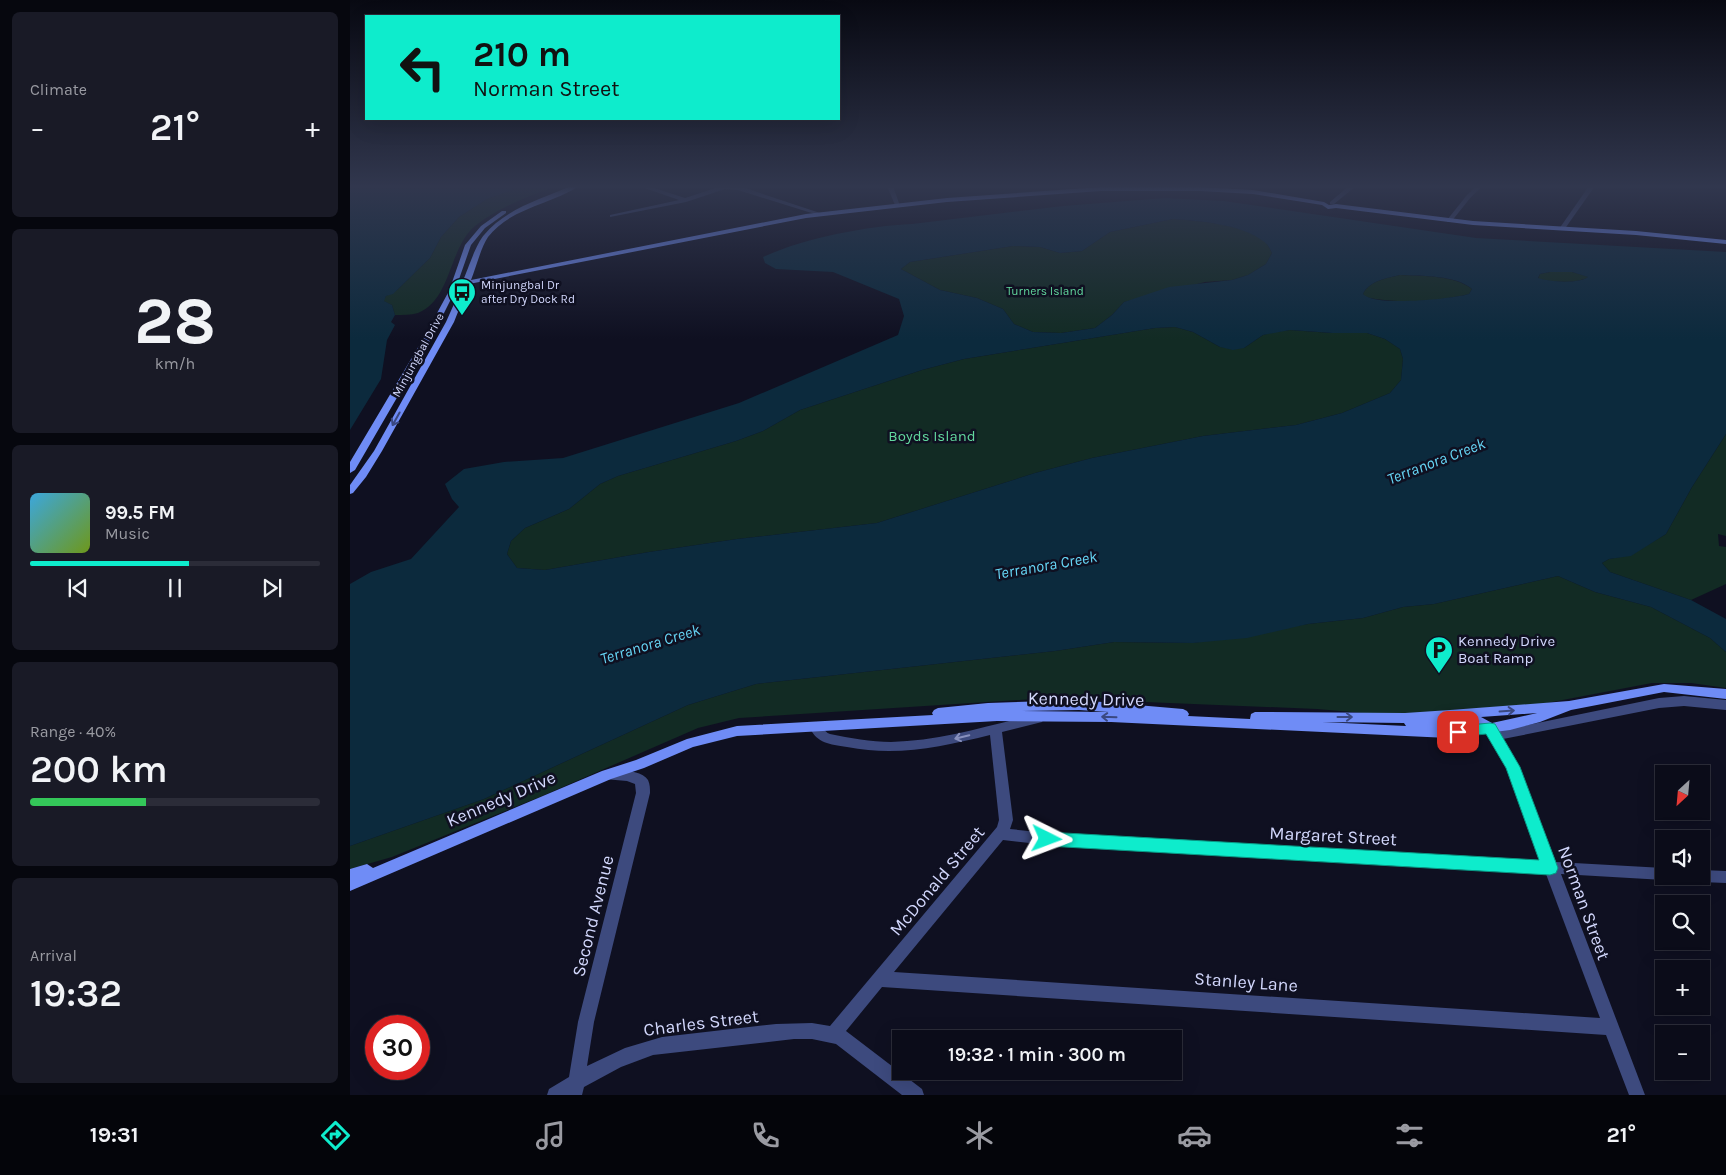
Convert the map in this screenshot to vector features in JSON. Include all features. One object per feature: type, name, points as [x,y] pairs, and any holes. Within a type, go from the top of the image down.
[{"type":"street","name":"Minjungbal Drive","points":[[350,470],[427,339],[455,285],[468,245],[475,237]]},
{"type":"street","name":"Minjungbal Drive","points":[[350,491],[378,451],[451,321],[483,241],[486,237]]},
{"type":"street","points":[[455,285],[702,237]]},
{"type":"street","points":[[1664,237],[1726,242]]},
{"type":"street","name":"Kennedy Drive","points":[[607,775],[637,759],[695,735],[717,728],[761,722],[1079,705],[1236,717],[1405,718],[1569,706],[1664,688],[1726,694]]},
{"type":"street","points":[[1380,718],[1404,723],[1428,724],[1480,722],[1492,732],[1659,703],[1684,701],[1726,706]]},
{"type":"street","name":"Kennedy Drive","points":[[350,884],[607,775],[715,736],[760,729],[997,716],[1079,716],[1448,733],[1492,732],[1569,706]]},
{"type":"street","points":[[815,727],[822,736],[831,740],[890,747],[936,743],[996,730],[1039,718],[1079,716]]},
{"type":"street","name":"McDonald Street","points":[[833,1034],[1000,834],[1006,820],[996,730]]},
{"type":"street","name":"Norman Street","points":[[1492,732],[1513,767],[1637,1095]]},
{"type":"street","name":"Second Avenue","points":[[575,1089],[586,1022],[643,793],[643,783],[632,777],[607,775]]},
{"type":"street","name":"Margaret Street","points":[[1000,834],[1655,874]]},
{"type":"street","name":"Kennedy Drive","points":[[350,875],[409,858]]},
{"type":"street","points":[[1710,876],[1726,877]]},
{"type":"street","name":"Stanley Lane","points":[[880,978],[1610,1027]]},
{"type":"street","name":"Charles Street","points":[[555,1095],[575,1089],[624,1056],[651,1048],[776,1033],[818,1032],[833,1034]]},
{"type":"street","points":[[833,1034],[853,1045],[916,1095]]},
{"type":"green space","points":[[441,237],[465,237],[459,247],[444,285],[429,306],[418,313],[395,315],[392,305],[383,301],[386,296],[397,290],[430,258]]},
{"type":"green space","name":"Turners Island","points":[[1102,237],[1258,237],[1267,244],[1272,253],[1266,264],[1248,275],[1232,280],[1205,282],[1124,302],[1112,315],[1095,328],[1061,333],[1033,332],[1014,324],[1003,309],[977,298],[940,290],[901,269],[910,262],[1013,246],[1040,247],[1060,253],[1082,251]]},
{"type":"green space","points":[[1572,272],[1589,277],[1571,282],[1538,279],[1540,274]]},
{"type":"green space","points":[[1400,275],[1447,279],[1465,284],[1472,289],[1469,294],[1417,301],[1391,301],[1365,297],[1363,294],[1374,283]]},
{"type":"green space","name":"Boyds Island","points":[[1175,327],[1193,332],[1220,347],[1244,348],[1263,335],[1273,332],[1290,330],[1367,333],[1385,339],[1400,349],[1403,359],[1401,380],[1390,393],[1342,413],[1296,425],[1203,436],[1092,458],[1035,473],[877,523],[737,539],[545,570],[517,568],[507,554],[511,541],[525,528],[569,509],[600,484],[618,476],[736,441],[763,431],[800,410],[922,370],[964,359],[1155,328]]},
{"type":"green space","points":[[1726,434],[1726,536],[1718,534],[1719,546],[1726,547],[1726,584],[1691,600],[1610,572],[1602,563],[1609,559],[1631,555],[1666,534],[1692,487]]},
{"type":"green space","points":[[1558,576],[1595,592],[1651,607],[1710,638],[1726,652],[1726,688],[1691,683],[1652,683],[1526,707],[1461,709],[1413,714],[1375,714],[1317,709],[1145,702],[1099,698],[1085,701],[1063,701],[1050,698],[739,718],[698,728],[542,796],[392,857],[350,869],[350,846],[484,799],[688,705],[756,684],[1055,651],[1114,642],[1193,643],[1308,624],[1363,618],[1403,607],[1434,604]]},
{"type":"water","points":[[350,237],[441,237],[430,258],[393,294],[386,296],[384,301],[392,305],[395,315],[391,322],[395,325],[387,340],[381,379],[350,430]]},
{"type":"water","name":"Terranora Creek","points":[[824,237],[1102,237],[1082,251],[1060,253],[1040,247],[1013,246],[910,262],[901,269],[940,290],[977,298],[1003,309],[1014,324],[1033,332],[1061,333],[1095,328],[1112,315],[1124,302],[1169,287],[1232,280],[1248,275],[1266,264],[1272,253],[1266,243],[1257,237],[1470,237],[1726,252],[1726,434],[1692,487],[1666,534],[1631,556],[1609,559],[1602,563],[1610,572],[1691,600],[1726,619],[1726,652],[1710,638],[1651,607],[1595,592],[1558,576],[1434,604],[1403,607],[1363,618],[1308,624],[1247,638],[1193,643],[1114,642],[1055,651],[756,684],[688,705],[484,799],[350,846],[350,584],[371,572],[411,559],[459,507],[452,499],[445,484],[464,469],[504,462],[563,458],[739,403],[898,335],[904,316],[899,299],[833,272],[776,269],[765,263],[763,257]],"holes":[[[1572,272],[1588,277],[1578,281],[1549,281],[1538,278],[1540,274]],[[1400,275],[1438,277],[1457,281],[1472,289],[1469,294],[1460,296],[1413,301],[1382,300],[1370,298],[1363,294],[1374,283]],[[1175,327],[1193,332],[1220,347],[1233,350],[1244,348],[1263,335],[1290,330],[1367,333],[1385,339],[1400,349],[1403,359],[1401,380],[1390,393],[1342,413],[1296,425],[1203,436],[1092,458],[1035,473],[877,523],[737,539],[545,570],[517,568],[507,554],[511,541],[525,528],[569,509],[600,484],[618,476],[736,441],[763,431],[800,410],[922,370],[964,359],[1155,328]]]},
{"type":"place","name":"Minjungbal Dr after Dry Dock Rd","points":[[462,316]]},
{"type":"place","name":"Kennedy Drive Boat Ramp","points":[[1439,674]]},
{"type":"route","points":[[1047,839],[1550,868],[1513,767],[1490,728],[1458,732]]}]
